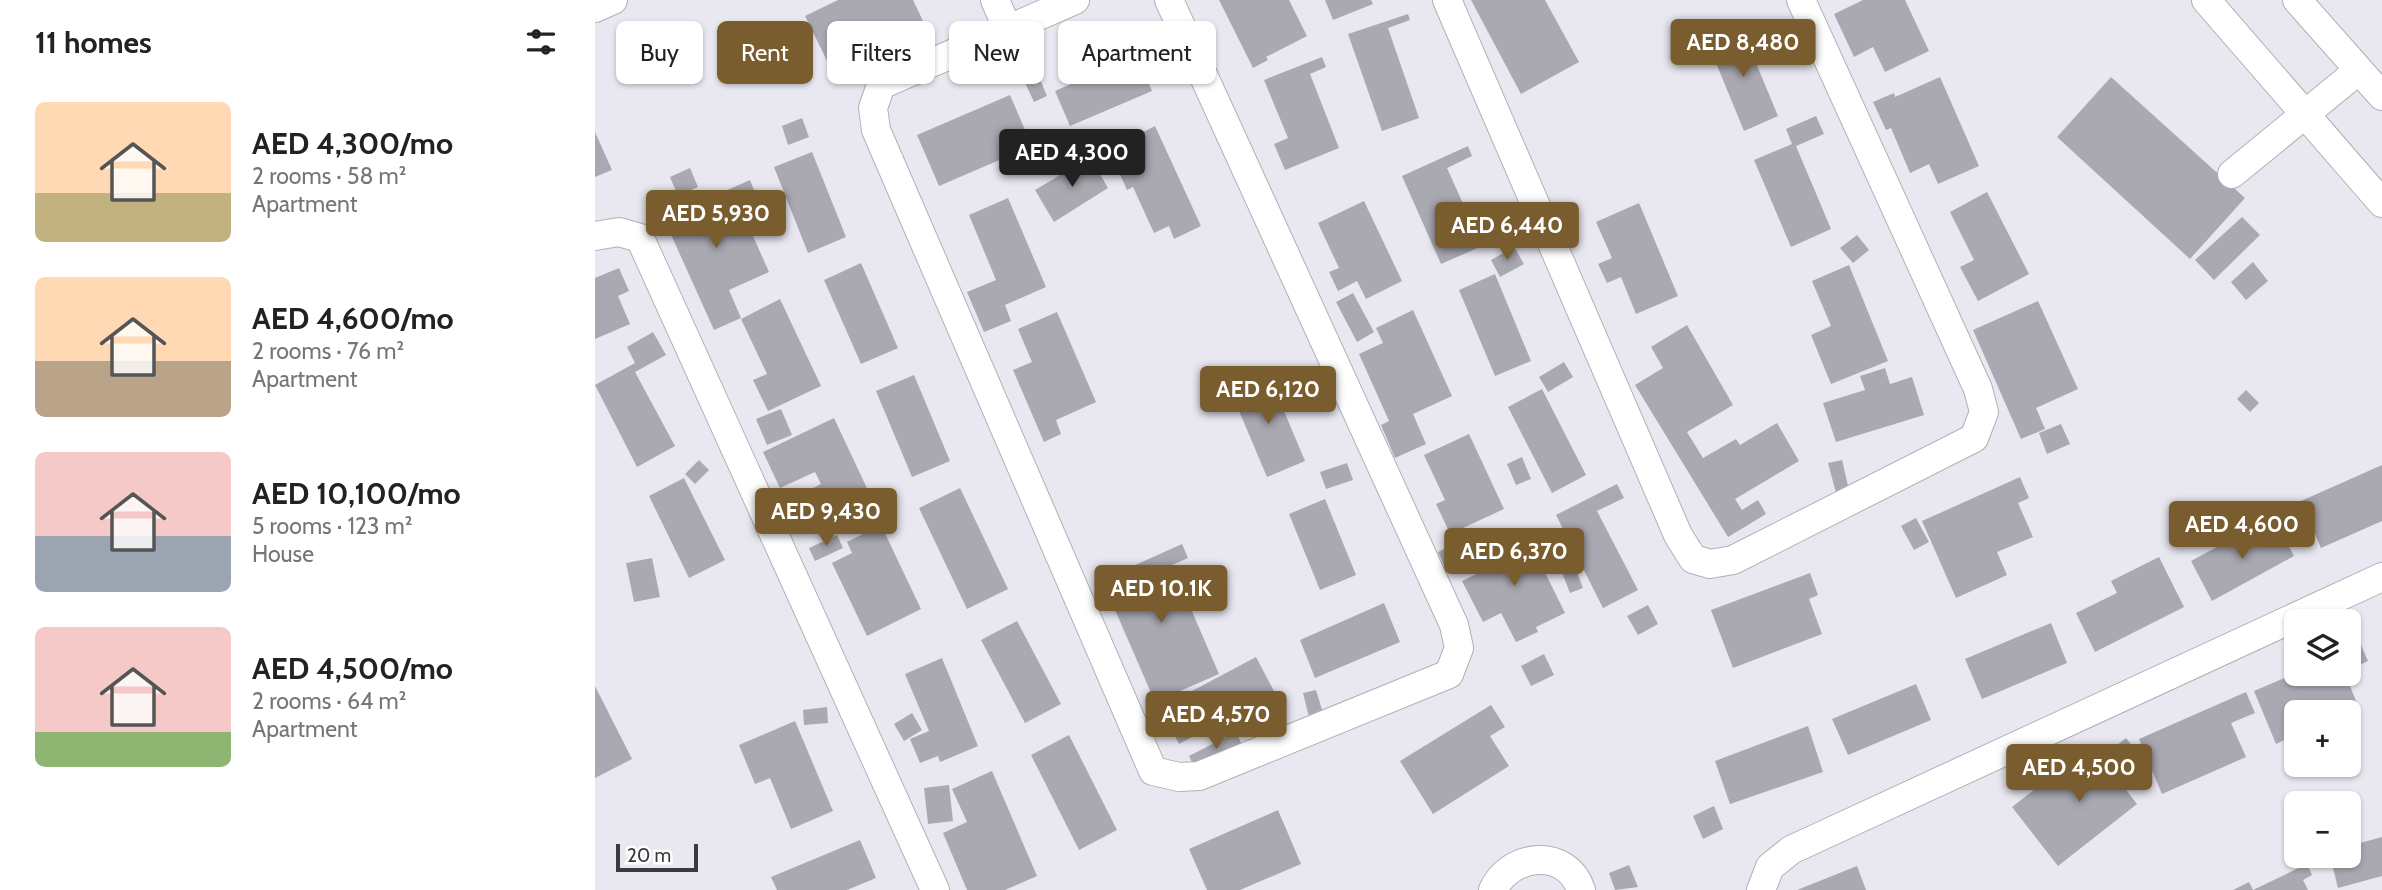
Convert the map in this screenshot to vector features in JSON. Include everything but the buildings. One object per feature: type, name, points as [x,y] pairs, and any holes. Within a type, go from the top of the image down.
[{"type":"street","points":[[995,0],[1004,21]]},
{"type":"street","points":[[1028,21],[1075,0]]},
{"type":"street","points":[[949,56],[881,85],[873,108],[876,130],[1153,771],[1179,777],[1199,776],[1449,674],[1459,648],[1454,625],[1169,0]]},
{"type":"street","points":[[1447,0],[1678,535],[1693,559],[1710,564],[1733,561],[1974,438],[1984,412],[1978,389],[1801,0]]},
{"type":"street","points":[[2206,0],[2382,203]]},
{"type":"street","points":[[2297,0],[2382,96]]},
{"type":"street","points":[[2232,174],[2359,71]]},
{"type":"street","points":[[595,236],[619,232],[640,238],[935,890]]},
{"type":"street","points":[[1761,890],[1770,866],[1791,850],[2382,578]]},
{"type":"street","points":[[1493,890],[1509,868],[1524,861],[1540,859],[1556,863],[1570,872],[1581,890]]}]
